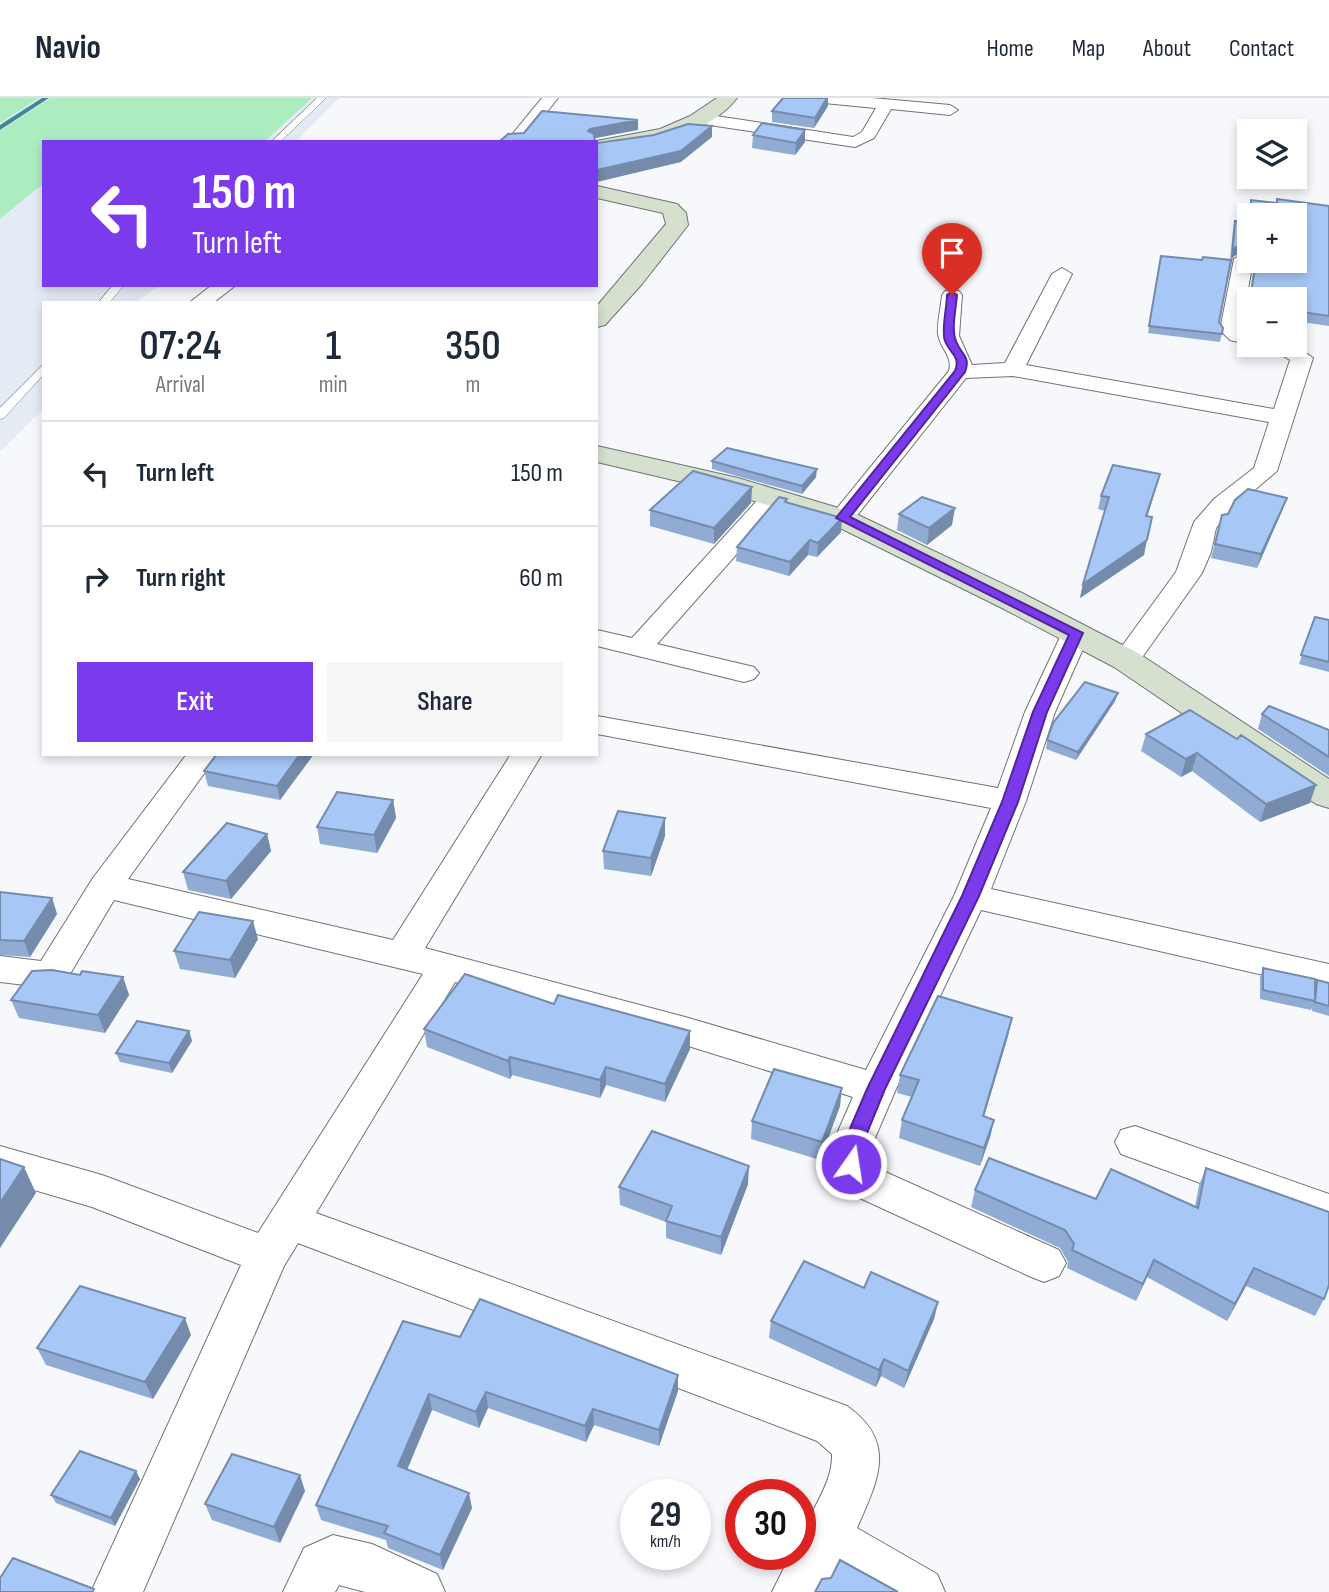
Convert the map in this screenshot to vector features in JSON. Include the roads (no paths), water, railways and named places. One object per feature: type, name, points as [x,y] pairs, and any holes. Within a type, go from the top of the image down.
[{"type":"street","points":[[516,140],[550,98]]},
{"type":"street","points":[[598,146],[649,140],[703,119],[728,98]]},
{"type":"street","points":[[824,98],[950,110]]},
{"type":"street","points":[[703,119],[855,142],[867,135],[886,104]]},
{"type":"street","points":[[598,194],[670,208],[676,213],[677,225],[598,319]]},
{"type":"street","points":[[1013,369],[1062,274]]},
{"type":"street","points":[[202,301],[223,287]]},
{"type":"street","points":[[1237,294],[1230,330],[1237,336]]},
{"type":"street","points":[[842,518],[960,372],[963,363],[961,356],[950,340],[952,295]]},
{"type":"street","points":[[1126,660],[1189,573],[1198,552],[1203,527],[1223,505],[1265,471],[1283,418],[1314,358],[1307,356]]},
{"type":"street","points":[[960,372],[1013,369],[1283,418]]},
{"type":"street","points":[[598,454],[728,484],[842,518],[1126,660],[1329,796]]},
{"type":"street","points":[[638,648],[773,498]]},
{"type":"street","points":[[1044,1263],[866,1182],[851,1164],[852,1145],[876,1089],[971,896],[1010,802],[1040,712],[1076,633]]},
{"type":"street","points":[[598,640],[744,673]]},
{"type":"street","points":[[598,725],[1010,802]]},
{"type":"street","points":[[0,969],[51,975],[105,887],[202,756]]},
{"type":"street","points":[[401,957],[526,756]]},
{"type":"street","points":[[105,887],[580,1000],[747,1047],[876,1089]]},
{"type":"street","points":[[971,896],[1329,977]]},
{"type":"street","points":[[117,1592],[278,1238],[445,968]]},
{"type":"street","points":[[1135,1142],[1329,1212]]},
{"type":"street","points":[[0,1163],[45,1174],[131,1203],[278,1238],[830,1422],[845,1434],[856,1449],[857,1467],[827,1538],[798,1592]]},
{"type":"street","points":[[827,1538],[919,1592]]},
{"type":"street","points":[[309,1592],[322,1567],[327,1561],[337,1558],[351,1561],[419,1592]]},
{"type":"lane","points":[[277,140],[322,98]]},
{"type":"lane","points":[[105,301],[117,287]]},
{"type":"lane","points":[[0,415],[42,369]]},
{"type":"waterway","points":[[0,128],[46,98]]}]
